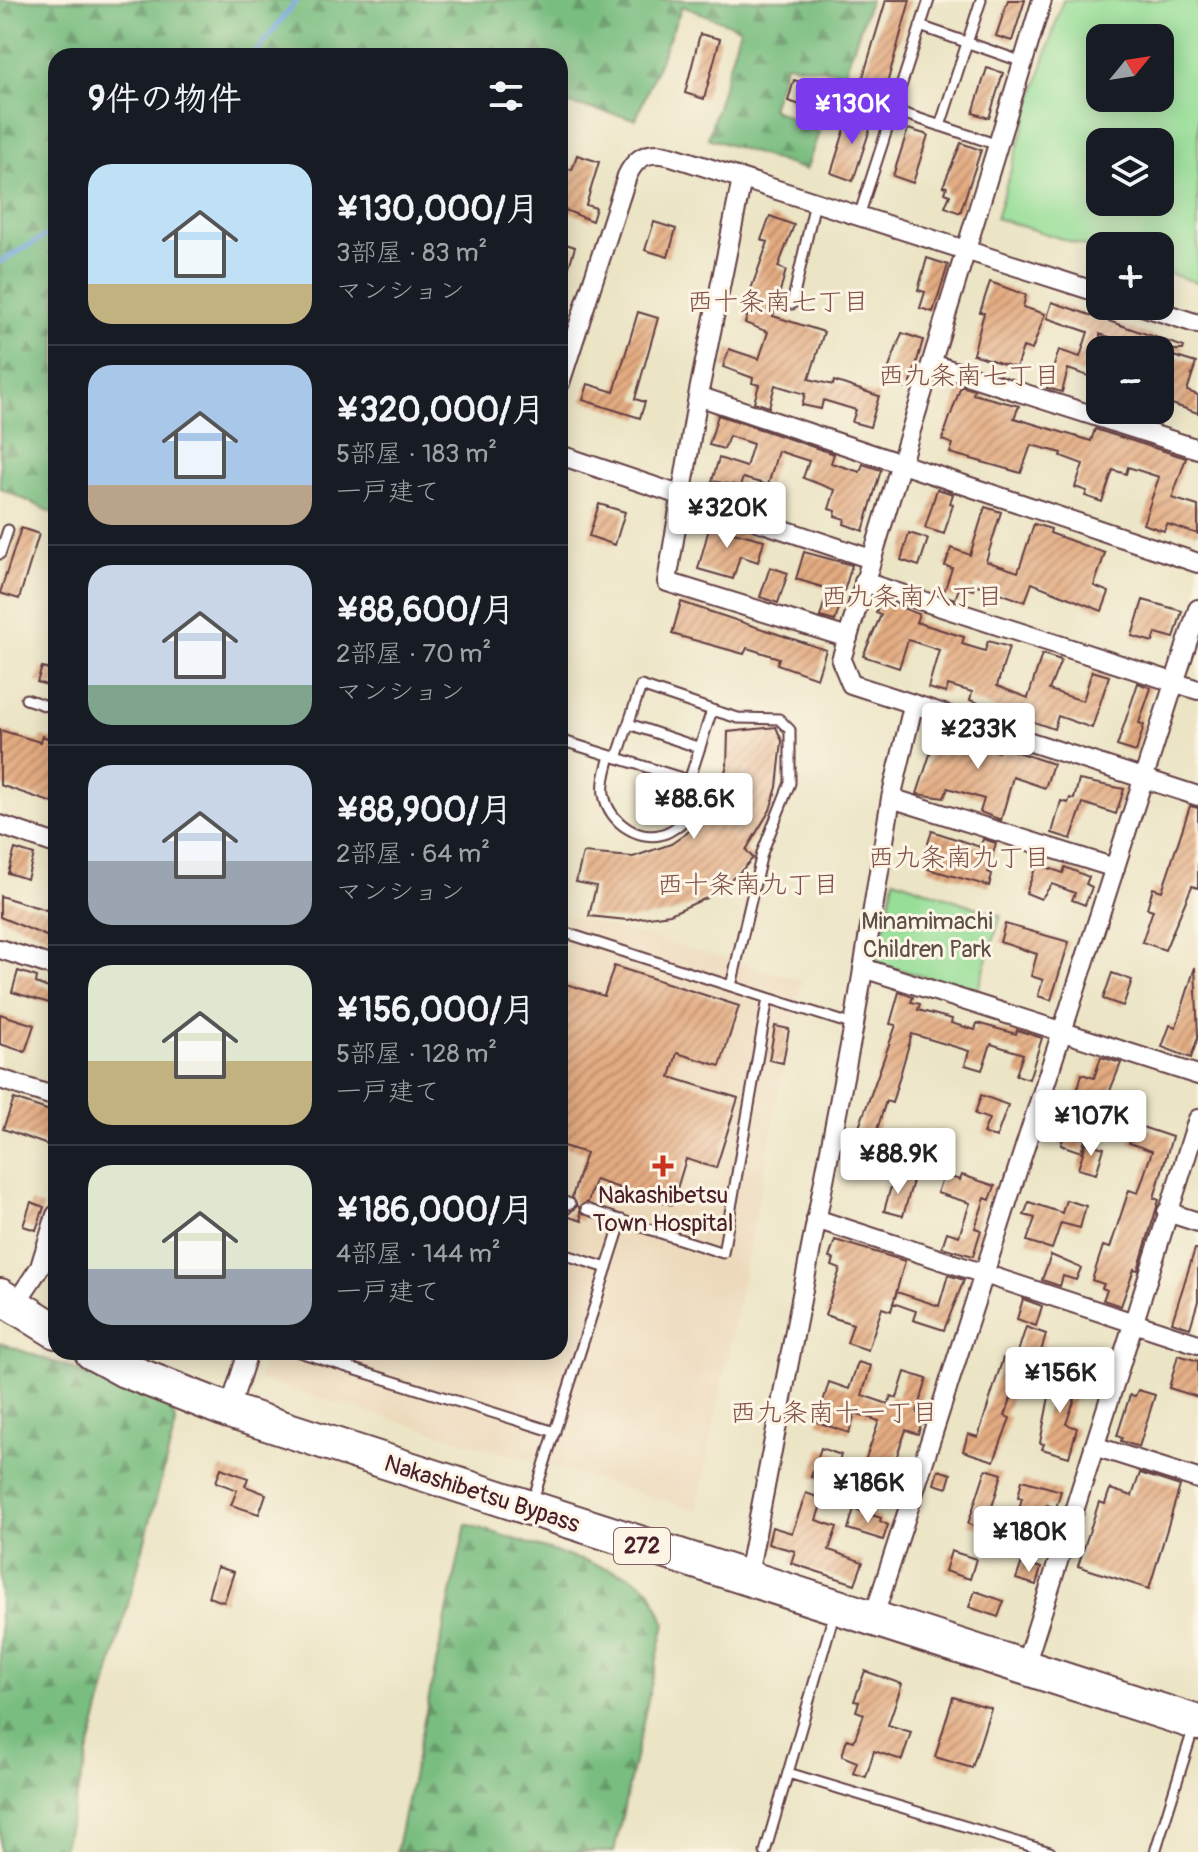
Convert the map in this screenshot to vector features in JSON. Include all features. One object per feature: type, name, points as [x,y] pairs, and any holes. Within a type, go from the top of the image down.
[{"type":"highway","points":[[7,1301],[48,1326]]},
{"type":"highway","name":"Nakashibetsu Bypass","points":[[107,1360],[229,1411],[1196,1723]]},
{"type":"street","points":[[1042,0],[841,660],[851,684],[1198,796]]},
{"type":"street","points":[[568,340],[627,176],[639,158],[657,152],[1086,288]]},
{"type":"street","points":[[742,179],[698,396],[667,582],[848,638]]},
{"type":"street","points":[[1174,316],[1198,324]]},
{"type":"street","points":[[932,364],[1198,449]]},
{"type":"street","points":[[698,396],[1198,563]]},
{"type":"street","points":[[568,458],[871,559]]},
{"type":"street","points":[[864,582],[1198,690]]},
{"type":"street","points":[[873,1619],[1198,609]]},
{"type":"street","points":[[747,1580],[854,1025],[891,798],[913,706]]},
{"type":"street","points":[[891,798],[1115,868]]},
{"type":"street","points":[[0,825],[48,841]]},
{"type":"street","points":[[0,949],[48,964]]},
{"type":"street","points":[[863,968],[1198,1075]]},
{"type":"street","points":[[0,1079],[48,1094]]},
{"type":"street","points":[[1024,1669],[1198,1119]]},
{"type":"street","points":[[1167,1212],[1198,1222]]},
{"type":"street","points":[[816,1219],[1198,1344]]},
{"type":"street","points":[[7,1301],[40,1267],[48,1241]]},
{"type":"street","points":[[229,1411],[245,1360]]},
{"type":"street","points":[[1094,1446],[1198,1479]]},
{"type":"lane","points":[[859,216],[929,0]]},
{"type":"lane","points":[[940,126],[981,0]]},
{"type":"lane","points":[[920,26],[1023,62]]},
{"type":"lane","points":[[893,110],[998,145]]},
{"type":"lane","points":[[792,304],[815,202]]},
{"type":"lane","points":[[0,554],[8,530]]},
{"type":"lane","points":[[568,743],[614,757],[689,781],[704,785],[693,810],[670,831],[646,837],[626,828],[609,811],[603,791],[614,757],[629,724],[641,686],[738,718],[779,719],[790,730],[790,783],[762,853],[731,986]]},
{"type":"lane","points":[[26,699],[48,706]]},
{"type":"lane","points":[[689,781],[712,710]]},
{"type":"lane","points":[[629,724],[700,748]]},
{"type":"lane","points":[[568,934],[854,1025]]},
{"type":"lane","points":[[586,1209],[723,1253],[768,998]]},
{"type":"lane","points":[[530,1510],[622,1220]]},
{"type":"lane","points":[[568,1256],[607,1268]]},
{"type":"lane","points":[[325,1360],[555,1432]]},
{"type":"lane","points":[[766,1852],[836,1607]]},
{"type":"lane","points":[[1155,1852],[1196,1723]]},
{"type":"lane","points":[[788,1773],[1050,1852]]},
{"type":"shaded area","name":"Nakashibetsu Town Hospital","points":[[568,915],[802,980],[697,1510],[259,1380],[265,1360],[568,1360]]},
{"type":"green space","points":[[0,0],[870,0],[845,72],[786,64],[771,108],[819,132],[806,170],[708,138],[740,28],[682,6],[636,119],[568,104],[568,48],[48,48],[48,510],[0,488]]},
{"type":"green space","points":[[1063,0],[1198,0],[1198,283],[1174,275],[1174,232],[1086,232],[1086,247],[996,218]]},
{"type":"green space","name":"Minamimachi Children Park","points":[[894,879],[1001,916],[977,992],[877,963]]},
{"type":"green space","points":[[0,1343],[169,1403],[176,1424],[62,1852],[0,1852]]},
{"type":"green space","points":[[466,1524],[629,1575],[650,1589],[665,1623],[614,1852],[396,1852]]},
{"type":"building","points":[[886,0],[910,0],[885,91],[864,84],[866,78],[863,77]]},
{"type":"building","points":[[1008,0],[1025,0],[1012,41],[996,36]]},
{"type":"building","points":[[700,34],[720,39],[704,99],[685,93]]},
{"type":"building","points":[[987,68],[1003,73],[989,118],[973,113]]},
{"type":"building","points":[[794,80],[823,90],[817,110],[788,101]]},
{"type":"building","points":[[854,111],[874,117],[853,181],[831,173],[848,119],[851,120]]},
{"type":"building","points":[[908,129],[928,135],[913,183],[893,176]]},
{"type":"building","points":[[961,143],[981,150],[960,213],[945,207],[950,195],[945,193],[947,187],[943,186]]},
{"type":"building","points":[[577,155],[599,162],[586,205],[596,208],[592,221],[568,211],[568,169],[572,170]]},
{"type":"building","points":[[770,216],[794,225],[778,267],[786,270],[773,316],[824,332],[809,379],[833,385],[834,381],[879,396],[870,427],[852,422],[856,410],[823,400],[821,409],[802,405],[805,394],[775,385],[769,407],[754,402],[759,385],[752,383],[753,378],[723,367],[729,349],[759,359],[768,332],[745,323],[750,308],[745,306],[768,242],[761,240]]},
{"type":"building","points":[[654,222],[676,229],[668,257],[645,250]]},
{"type":"building","points":[[568,245],[575,247],[568,270]]},
{"type":"building","points":[[927,258],[948,265],[933,312],[920,308],[925,292],[918,290]]},
{"type":"building","points":[[990,282],[1026,295],[1023,307],[1045,314],[1032,350],[1023,347],[1016,368],[973,354],[984,313],[980,312]]},
{"type":"building","points":[[1052,302],[1086,314],[1086,320],[1106,320],[1152,336],[1087,336],[1088,332],[1047,318]]},
{"type":"building","points":[[638,312],[658,318],[635,399],[645,402],[640,418],[583,400],[588,384],[614,392]]},
{"type":"building","points":[[902,333],[923,340],[909,390],[884,381]]},
{"type":"building","points":[[1086,338],[1086,375],[1068,369],[1062,392],[1047,388],[1059,350],[1080,357]]},
{"type":"building","points":[[1174,344],[1184,347],[1183,350],[1174,350]]},
{"type":"building","points":[[1174,356],[1196,363],[1187,391],[1198,395],[1198,413],[1174,405]]},
{"type":"building","points":[[961,386],[974,390],[973,394],[1019,406],[1014,418],[1091,441],[1095,429],[1186,458],[1172,498],[1198,506],[1198,534],[1167,524],[1164,531],[1143,524],[1159,477],[1128,467],[1126,474],[1113,470],[1102,502],[1085,496],[1087,491],[1075,487],[1083,464],[1061,456],[1062,453],[1031,445],[1021,473],[950,453],[953,444],[942,440]]},
{"type":"building","points":[[718,415],[834,454],[831,463],[860,472],[863,464],[881,470],[863,531],[844,524],[845,519],[835,516],[836,511],[829,509],[835,490],[803,478],[809,461],[778,451],[768,485],[743,478],[740,486],[712,481],[719,458],[746,467],[753,444],[729,436],[724,449],[709,445]]},
{"type":"building","points":[[937,489],[953,494],[944,534],[925,528]]},
{"type":"building","points":[[599,504],[625,512],[615,545],[589,536]]},
{"type":"building","points":[[985,507],[1001,512],[986,561],[1018,572],[1034,524],[1105,553],[1094,586],[1109,592],[1102,611],[1032,583],[1025,602],[975,584],[973,590],[960,586],[955,599],[943,595],[952,568],[945,566],[951,548],[970,555]]},
{"type":"building","points":[[711,521],[730,527],[729,531],[764,540],[758,562],[740,556],[733,579],[698,569]]},
{"type":"building","points":[[21,528],[39,534],[19,599],[0,593]]},
{"type":"building","points":[[909,533],[928,539],[919,566],[901,560]]},
{"type":"building","points":[[804,552],[852,565],[835,621],[820,617],[828,589],[796,579]]},
{"type":"building","points":[[770,567],[788,573],[778,603],[760,597]]},
{"type":"building","points":[[880,600],[919,614],[916,622],[964,637],[962,644],[985,651],[988,641],[1009,647],[997,686],[1028,698],[1042,654],[1061,660],[1049,690],[1083,701],[1092,671],[1109,676],[1092,728],[1058,716],[1054,729],[970,700],[972,692],[948,685],[946,693],[928,688],[939,650],[908,640],[899,668],[863,656],[881,615],[876,613]]},
{"type":"building","points":[[1143,600],[1182,611],[1174,638],[1156,633],[1153,642],[1132,636]]},
{"type":"building","points":[[681,602],[826,650],[817,678],[777,664],[779,658],[747,648],[744,654],[672,634]]},
{"type":"building","points":[[42,667],[48,669],[48,685],[37,682]]},
{"type":"building","points":[[1138,683],[1151,688],[1139,723],[1144,725],[1136,752],[1117,746]]},
{"type":"building","points":[[935,724],[952,729],[950,736],[998,752],[999,746],[1053,764],[1045,788],[1013,777],[1001,820],[980,812],[984,799],[948,788],[944,798],[917,794],[935,739],[930,738]]},
{"type":"building","points":[[776,727],[782,741],[777,787],[770,810],[746,850],[753,858],[742,870],[709,897],[670,914],[627,920],[589,916],[596,886],[576,882],[583,853],[633,857],[671,844],[687,833],[713,803],[727,766],[728,732]]},
{"type":"building","points":[[0,730],[40,742],[42,736],[48,738],[48,801],[0,785]]},
{"type":"building","points":[[1079,780],[1124,789],[1116,814],[1083,803],[1071,839],[1052,833],[1061,801],[1068,803],[1070,798],[1074,799]]},
{"type":"building","points":[[1190,806],[1198,808],[1198,888],[1192,886],[1165,950],[1142,942],[1153,910],[1147,908],[1153,888],[1162,891]]},
{"type":"building","points":[[932,831],[980,847],[983,839],[996,843],[988,872],[992,874],[989,886],[928,869],[936,846],[928,843]]},
{"type":"building","points":[[15,849],[34,855],[27,879],[8,873]]},
{"type":"building","points":[[1037,864],[1063,873],[1065,867],[1089,877],[1086,884],[1092,887],[1085,905],[1072,900],[1075,893],[1052,884],[1041,899],[1026,893]]},
{"type":"building","points":[[0,896],[48,911],[48,937],[0,917]]},
{"type":"building","points":[[1005,924],[1069,942],[1051,1000],[1038,996],[1043,980],[1031,976],[1037,954],[1000,942]]},
{"type":"building","points":[[614,966],[739,1006],[720,1066],[677,1053],[670,1077],[738,1098],[716,1168],[686,1159],[672,1205],[595,1180],[588,1202],[579,1207],[582,1221],[568,1217],[577,1206],[572,1197],[586,1153],[568,1147],[568,985],[604,996]]},
{"type":"building","points":[[1195,967],[1198,1037],[1191,1058],[1162,1047],[1170,1025],[1176,1027]]},
{"type":"building","points":[[18,971],[37,977],[36,983],[48,988],[48,1003],[12,992]]},
{"type":"building","points":[[1112,973],[1132,980],[1123,1006],[1103,999]]},
{"type":"building","points":[[899,992],[913,997],[911,1002],[920,1004],[918,1010],[952,1019],[951,1023],[975,1030],[977,1023],[1042,1038],[1029,1079],[1016,1075],[1023,1054],[991,1044],[982,1070],[965,1065],[969,1051],[912,1034],[892,1103],[886,1101],[875,1136],[858,1130],[896,1025],[890,1024]]},
{"type":"building","points":[[0,1014],[34,1025],[25,1052],[0,1044]]},
{"type":"building","points":[[775,1026],[789,1029],[783,1063],[769,1060]]},
{"type":"building","points":[[1101,1057],[1121,1063],[1104,1106],[1097,1103],[1081,1152],[1061,1145],[1082,1074],[1094,1078]]},
{"type":"building","points":[[981,1095],[1008,1105],[996,1138],[983,1133],[989,1119],[975,1114]]},
{"type":"building","points":[[14,1099],[48,1110],[48,1145],[3,1129]]},
{"type":"building","points":[[1136,1125],[1172,1137],[1154,1198],[1159,1200],[1138,1270],[1134,1269],[1121,1306],[1103,1300],[1107,1290],[1102,1288],[1104,1284],[1092,1280],[1103,1246],[1110,1248],[1129,1190],[1138,1193],[1152,1151],[1129,1143]]},
{"type":"building","points":[[1086,1143],[1104,1148],[1096,1174],[1078,1169]]},
{"type":"building","points":[[943,1175],[960,1180],[962,1175],[995,1186],[990,1200],[985,1198],[975,1228],[981,1230],[973,1256],[942,1247],[947,1232],[959,1236],[970,1203],[937,1193]]},
{"type":"building","points":[[894,1176],[913,1181],[903,1216],[884,1211]]},
{"type":"building","points":[[1066,1200],[1086,1206],[1080,1228],[1061,1223],[1052,1249],[1027,1241],[1035,1218],[1024,1215],[1029,1202],[1062,1213]]},
{"type":"building","points":[[31,1202],[44,1207],[36,1230],[23,1226]]},
{"type":"building","points":[[835,1240],[905,1261],[891,1311],[882,1308],[868,1350],[847,1343],[853,1324],[825,1315],[840,1269],[832,1266],[834,1259],[829,1258]]},
{"type":"building","points":[[1195,1249],[1198,1249],[1198,1301],[1190,1328],[1172,1322]]},
{"type":"building","points":[[1051,1255],[1081,1268],[1076,1280],[1063,1276],[1060,1286],[1042,1280]]},
{"type":"building","points":[[948,1275],[964,1280],[944,1330],[913,1320],[916,1311],[893,1303],[897,1292],[939,1306]]},
{"type":"building","points":[[1023,1299],[1042,1306],[1036,1326],[1017,1319]]},
{"type":"building","points":[[1026,1327],[1046,1334],[1039,1358],[1018,1352]]},
{"type":"building","points":[[1178,1355],[1198,1361],[1198,1397],[1169,1388]]},
{"type":"building","points":[[1003,1358],[1023,1364],[1005,1416],[1010,1418],[994,1461],[963,1451],[968,1434],[978,1437]]},
{"type":"building","points":[[858,1362],[871,1366],[862,1395],[888,1404],[891,1396],[897,1398],[905,1372],[927,1379],[917,1413],[924,1415],[918,1434],[906,1430],[888,1481],[902,1485],[899,1498],[811,1477],[821,1448],[841,1455],[838,1465],[861,1472],[879,1421],[855,1413],[849,1433],[817,1422],[829,1382],[849,1389]]},
{"type":"building","points":[[1054,1371],[1082,1379],[1066,1424],[1077,1428],[1069,1457],[1042,1449],[1044,1444],[1040,1443]]},
{"type":"building","points":[[1138,1390],[1155,1395],[1139,1447],[1121,1441],[1122,1438],[1117,1436],[1130,1395],[1135,1396]]},
{"type":"building","points":[[221,1468],[248,1478],[245,1486],[266,1494],[259,1514],[231,1505],[237,1490],[216,1482]]},
{"type":"building","points":[[986,1469],[1002,1474],[985,1530],[968,1524]]},
{"type":"building","points":[[938,1470],[951,1474],[947,1488],[934,1484]]},
{"type":"building","points":[[1140,1473],[1180,1486],[1149,1589],[1078,1566],[1099,1502],[1105,1504],[1110,1489],[1132,1496]]},
{"type":"building","points":[[1022,1480],[1061,1491],[1056,1508],[1047,1505],[1036,1546],[1011,1539],[1022,1498],[1018,1497]]},
{"type":"building","points":[[806,1493],[823,1499],[816,1520],[837,1527],[829,1550],[863,1562],[855,1584],[791,1563],[795,1551],[768,1544],[772,1527],[792,1533]]},
{"type":"building","points":[[854,1509],[881,1518],[880,1521],[888,1525],[883,1540],[848,1529]]},
{"type":"building","points":[[951,1551],[976,1559],[970,1579],[945,1571]]},
{"type":"building","points":[[1022,1562],[1041,1568],[1036,1585],[1016,1579]]},
{"type":"building","points":[[217,1567],[234,1572],[224,1602],[208,1597]]},
{"type":"building","points":[[975,1591],[1004,1601],[998,1617],[969,1607]]},
{"type":"building","points":[[865,1671],[902,1684],[888,1725],[911,1732],[902,1760],[874,1751],[866,1777],[853,1773],[857,1762],[842,1756],[847,1739],[854,1741],[864,1714],[856,1711],[859,1702],[854,1701]]},
{"type":"building","points":[[953,1697],[991,1708],[972,1768],[935,1757]]},
{"type":"waterway","points":[[259,48],[297,0]]},
{"type":"waterway","points":[[0,262],[48,235]]},
{"type":"place","name":"Nakashibetsu Town Hospital","points":[[663,1166]]},
{"type":"district","name":"西十条南七丁目","points":[[778,302]]},
{"type":"district","name":"西九条南七丁目","points":[[969,376]]},
{"type":"district","name":"西九条南八丁目","points":[[912,597]]},
{"type":"district","name":"西九条南九丁目","points":[[959,858]]},
{"type":"district","name":"西十条南九丁目","points":[[748,885]]},
{"type":"district","name":"西九条南十一丁目","points":[[834,1413]]}]
